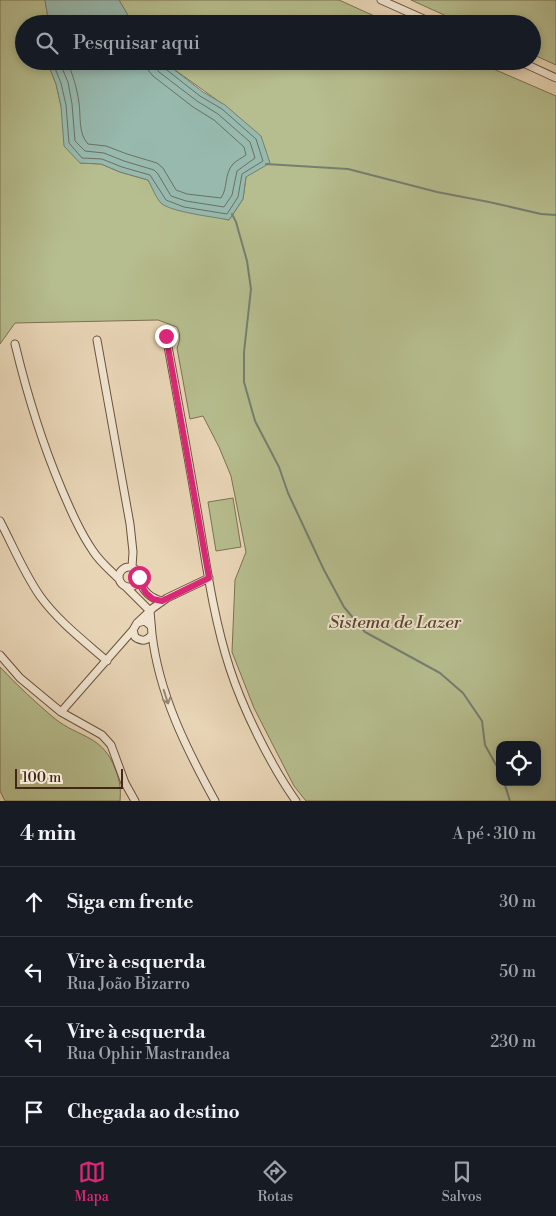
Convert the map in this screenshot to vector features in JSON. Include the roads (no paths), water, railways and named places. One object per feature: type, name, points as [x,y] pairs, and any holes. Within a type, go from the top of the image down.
[{"type":"street","points":[[381,0],[415,15]]},
{"type":"street","points":[[539,70],[556,78]]},
{"type":"street","points":[[166,336],[209,578],[230,669],[245,708],[296,801]]},
{"type":"street","points":[[97,340],[130,524],[134,552],[132,567]]},
{"type":"street","points":[[16,344],[25,385],[42,435],[82,534],[94,552],[119,579],[122,585],[126,586],[150,611],[151,630],[159,676],[172,714],[192,759],[215,801]]},
{"type":"street","points":[[0,521],[24,569],[41,597],[56,615],[107,661]]},
{"type":"street","points":[[132,567],[139,574],[139,580],[146,593],[153,599],[162,601]]},
{"type":"street","points":[[119,579],[123,569],[132,567]]},
{"type":"street","points":[[61,712],[150,611],[162,601],[209,578]]},
{"type":"street","points":[[126,586],[132,587],[139,580]]},
{"type":"street","points":[[135,626],[144,621],[151,630]]},
{"type":"street","points":[[135,626],[134,634],[154,650]]},
{"type":"street","points":[[122,644],[147,640],[151,630]]},
{"type":"street","points":[[0,655],[20,678],[61,712],[102,735],[111,745],[135,801]]},
{"type":"water","points":[[45,0],[119,0],[128,15],[48,15]]},
{"type":"water","points":[[51,70],[175,70],[203,92],[225,105],[261,136],[270,163],[246,177],[243,199],[229,220],[173,209],[159,201],[148,180],[101,164],[80,163],[64,146],[61,106]]},
{"type":"waterway","points":[[266,164],[348,169],[437,192],[541,214],[556,215]]},
{"type":"waterway","points":[[232,214],[247,261],[251,289],[244,352],[244,382],[255,421],[279,467],[288,493],[324,570],[344,607],[365,632],[440,673],[463,693],[482,721],[485,745],[496,765]]},
{"type":"waterway","points":[[505,786],[510,801]]},
{"type":"park label","name":"Sistema de Lazer","points":[[395,622]]}]
